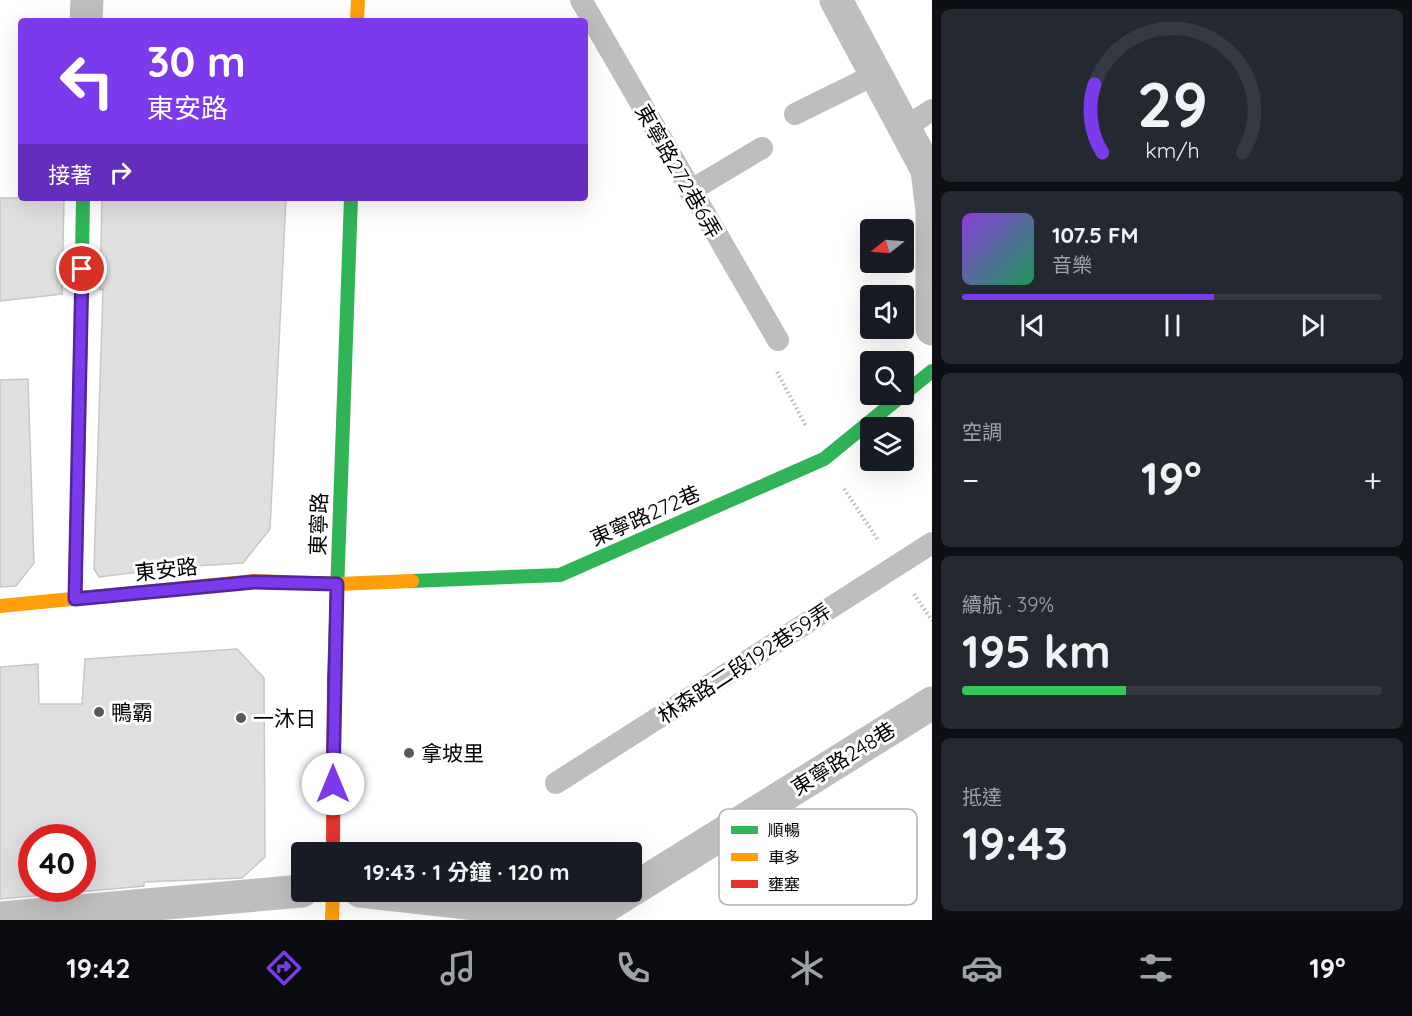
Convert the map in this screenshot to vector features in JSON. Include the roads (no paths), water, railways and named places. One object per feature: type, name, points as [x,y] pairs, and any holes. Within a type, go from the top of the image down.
[{"type":"street","points":[[86,18],[87,0]]},
{"type":"street","points":[[357,18],[358,0]]},
{"type":"street","points":[[836,0],[927,170],[932,211],[932,329]]},
{"type":"street","points":[[75,599],[83,201]]},
{"type":"street","name":"東寧路","points":[[333,842],[337,584],[351,201]]},
{"type":"street","name":"東寧路272巷","points":[[337,584],[560,575],[824,459],[932,371]]},
{"type":"street","name":"東安路","points":[[0,606],[254,582],[337,584]]},
{"type":"street","name":"東寧路248巷","points":[[761,809],[932,703]]},
{"type":"street","name":"東寧路248巷","points":[[642,883],[719,835]]},
{"type":"street","points":[[0,918],[291,892]]},
{"type":"street","points":[[332,920],[333,902]]},
{"type":"street","name":"東寧路248巷","points":[[457,902],[589,917],[612,902]]},
{"type":"lane","name":"東寧路272巷6弄","points":[[581,0],[778,340]]},
{"type":"lane","points":[[795,114],[876,74]]},
{"type":"lane","points":[[904,128],[932,110]]},
{"type":"lane","points":[[690,190],[762,148]]},
{"type":"lane","name":"林森路二段192巷59弄","points":[[556,783],[932,543]]},
{"type":"place","name":"鴨霸","points":[[99,712]]},
{"type":"place","name":"一沐日","points":[[241,718]]},
{"type":"place","name":"拿坡里","points":[[409,753]]}]
